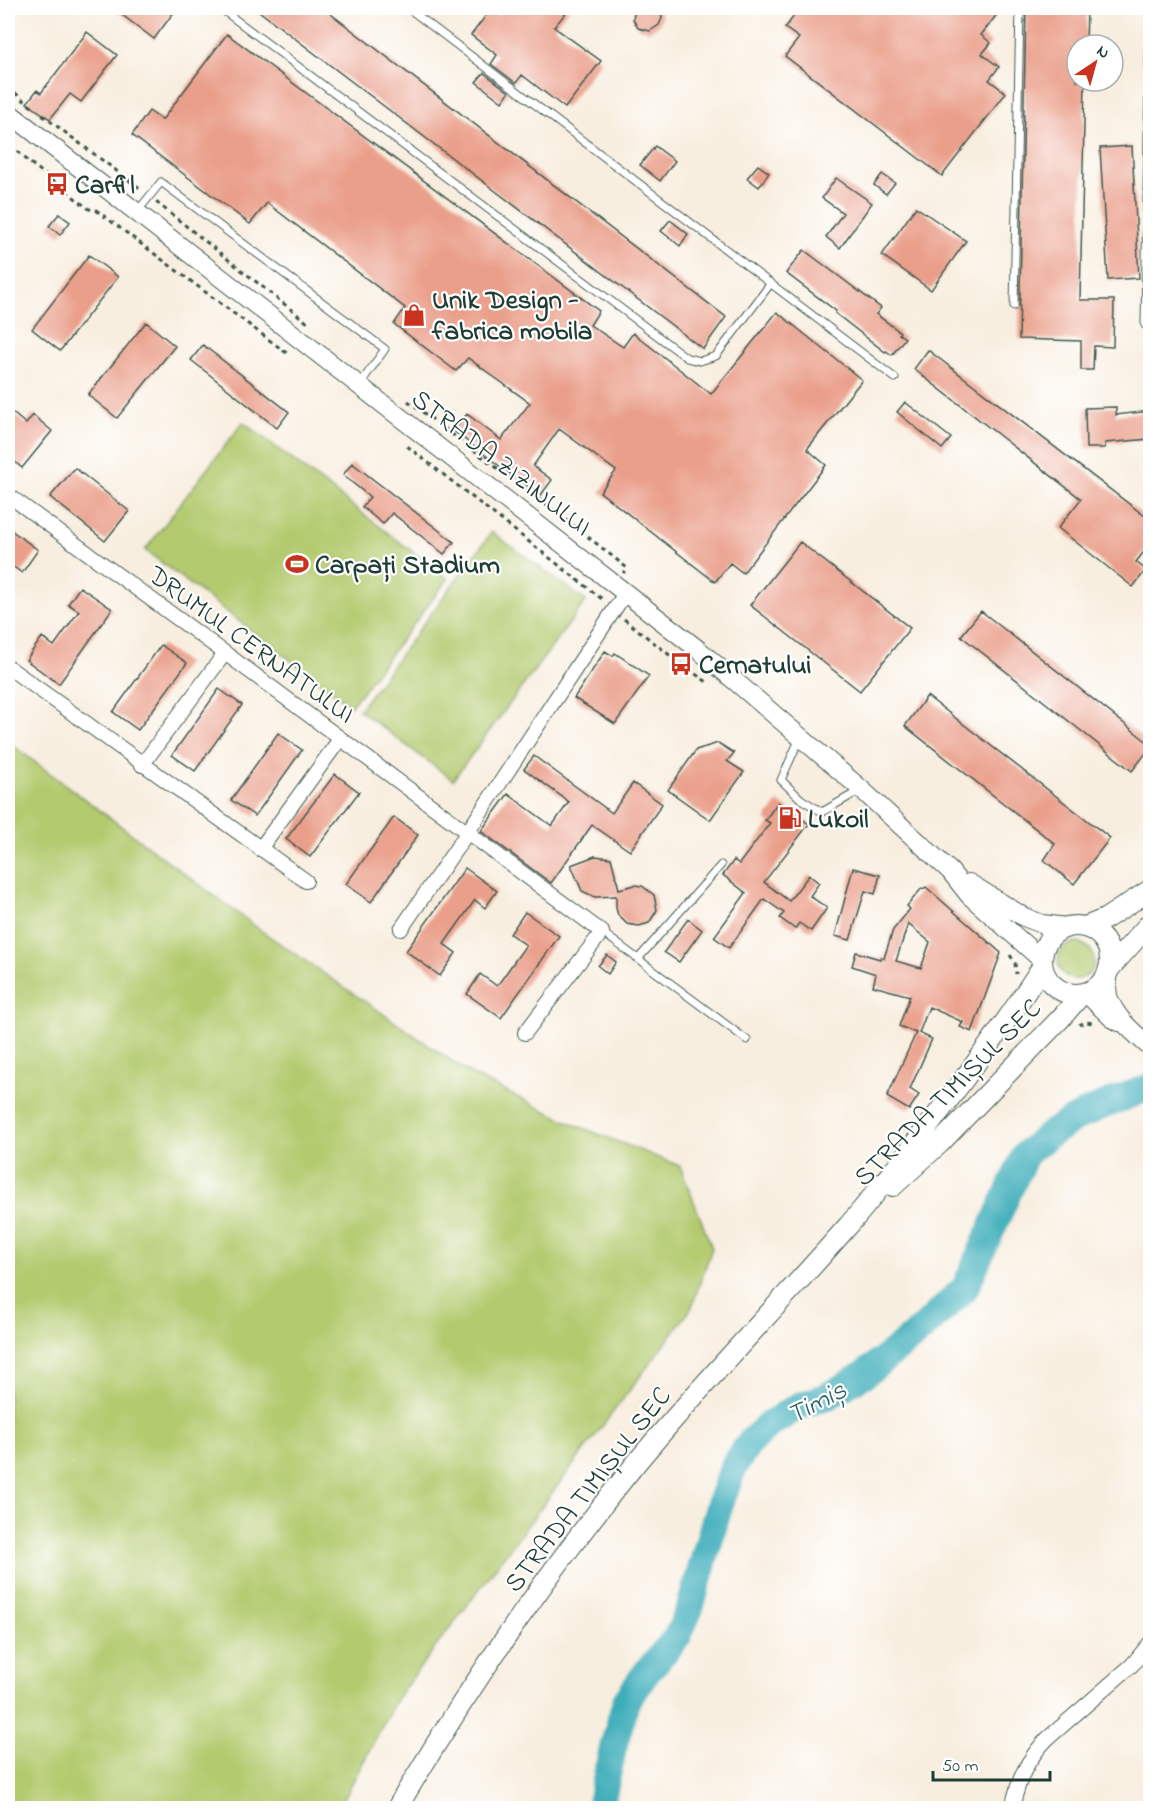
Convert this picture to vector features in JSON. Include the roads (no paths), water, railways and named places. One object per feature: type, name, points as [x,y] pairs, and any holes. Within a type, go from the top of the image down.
[{"type":"main road","name":"STRADA ZIZINULUI","points":[[8,112],[700,651],[861,789],[950,871],[969,895],[1042,963]]},
{"type":"main road","name":"STRADA ZIZINULUI","points":[[950,871],[1024,916],[1042,924],[1075,927]]},
{"type":"main road","points":[[1150,890],[1105,919],[1056,932],[1048,940],[1044,949],[1042,963],[1045,974],[1053,986],[1066,993],[1084,994],[1095,990],[1150,923]]},
{"type":"main road","points":[[1075,927],[1095,931],[1108,947],[1111,957],[1108,996],[1128,1028]]},
{"type":"main road","name":"STRADA TIMIȘUL SEC","points":[[397,1809],[498,1649],[566,1554],[638,1462],[849,1226],[966,1077],[1042,963]]},
{"type":"main road","points":[[1084,994],[1150,1047]]},
{"type":"main road","name":"STRADA TIMIȘUL SEC","points":[[849,1226],[939,1144],[1084,994]]},
{"type":"street","name":"DRUMUL CERNATULUI","points":[[8,495],[602,932]]},
{"type":"street","points":[[400,929],[467,833],[626,592]]},
{"type":"street","points":[[142,765],[225,653]]},
{"type":"street","points":[[8,667],[306,881]]},
{"type":"street","points":[[260,849],[340,739]]},
{"type":"street","points":[[525,1033],[602,932]]},
{"type":"street","points":[[1012,1809],[1018,1783],[1036,1751],[1047,1738],[1132,1665],[1150,1643]]},
{"type":"lane","points":[[220,8],[687,358],[699,361],[716,356],[771,284]]},
{"type":"lane","points":[[408,8],[895,378]]},
{"type":"lane","points":[[1014,306],[1020,8]]},
{"type":"lane","points":[[1145,325],[1150,8]]},
{"type":"lane","points":[[137,212],[160,182],[385,349],[359,386]]},
{"type":"lane","points":[[801,736],[781,780],[801,798],[822,812],[861,789]]},
{"type":"lane","points":[[638,959],[721,865]]},
{"type":"lane","points":[[602,932],[747,1040]]},
{"type":"waterway","name":"Timiș","points":[[600,1808],[626,1701],[646,1673],[677,1637],[690,1608],[720,1503],[734,1466],[751,1441],[770,1424],[799,1406],[828,1396],[865,1374],[921,1330],[965,1288],[1025,1155],[1039,1142],[1084,1114],[1150,1087]]},
{"type":"place","name":"Carfil","points":[[57,184]]},
{"type":"place","name":"Unik Design - fabrica mobila","points":[[414,315]]},
{"type":"place","name":"Carpați Stadium","points":[[297,564]]},
{"type":"place","name":"Cernatului","points":[[681,664]]},
{"type":"place","name":"Lukoil","points":[[790,818]]}]
